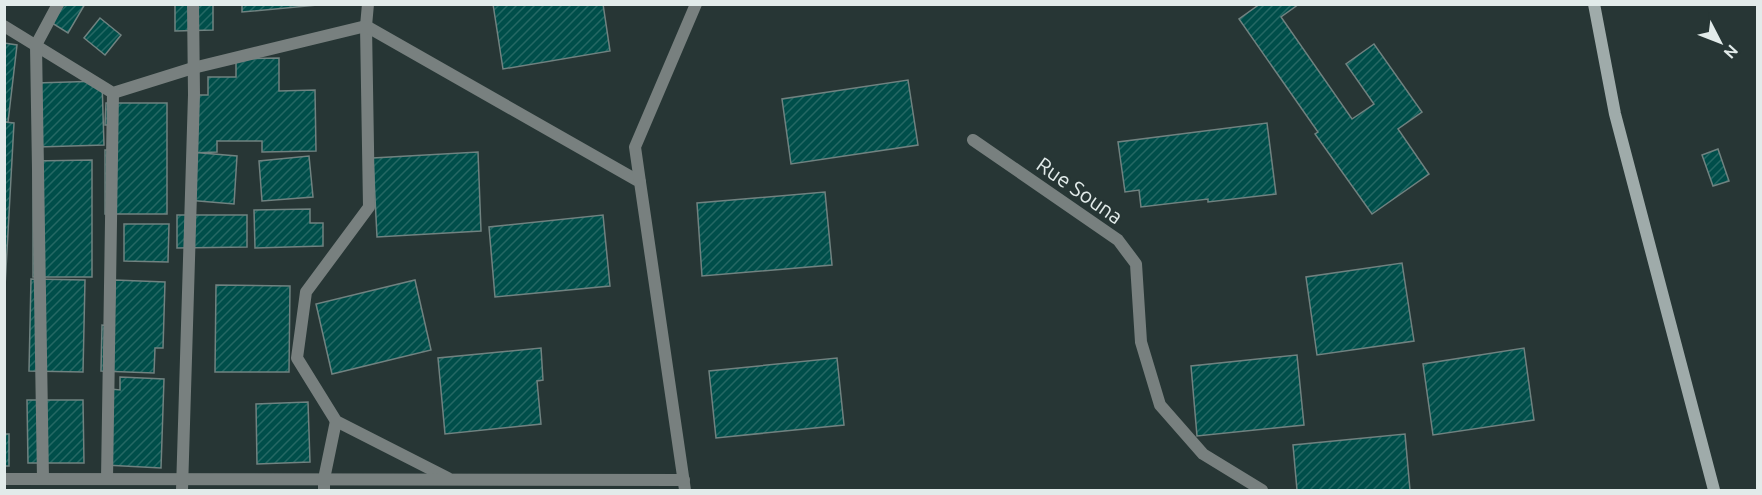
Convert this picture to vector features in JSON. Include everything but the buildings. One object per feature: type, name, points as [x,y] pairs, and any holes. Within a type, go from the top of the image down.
[{"type":"main road","points":[[1594,4],[1615,114],[1714,490]]},
{"type":"street","points":[[43,479],[36,45],[58,4]]},
{"type":"street","points":[[182,485],[193,4]]},
{"type":"street","points":[[368,4],[366,26],[369,207],[306,292],[297,358],[336,421],[452,480]]},
{"type":"street","points":[[4,479],[107,479],[182,485],[416,485],[452,480],[684,485],[635,147],[696,4]]},
{"type":"street","points":[[4,27],[113,93],[193,68],[366,26],[640,182]]},
{"type":"street","points":[[107,479],[113,93]]},
{"type":"street","name":"Rue Souna","points":[[973,140],[1118,240],[1136,264],[1141,342],[1160,405],[1203,454],[1262,490]]},
{"type":"street","points":[[324,485],[336,421]]}]
